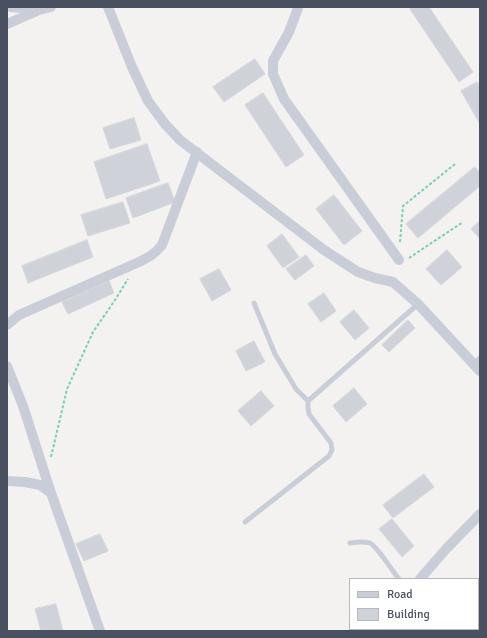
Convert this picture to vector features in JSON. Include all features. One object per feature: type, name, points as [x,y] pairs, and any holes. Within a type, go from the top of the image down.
[{"type":"street","points":[[11,7],[39,10]]},
{"type":"street","points":[[7,24],[39,10],[51,7]]},
{"type":"street","points":[[108,7],[132,67],[148,101],[165,124],[180,140],[324,250],[358,272],[393,282],[418,304],[478,364]]},
{"type":"street","points":[[298,7],[289,32],[273,62],[273,74],[284,99],[399,260]]},
{"type":"street","points":[[7,325],[19,315],[139,262],[157,251],[162,245],[196,152]]},
{"type":"street","points":[[7,366],[23,406],[51,493],[100,631]]},
{"type":"street","points":[[7,481],[40,485],[51,493]]},
{"type":"street","points":[[421,578],[446,549],[480,514]]},
{"type":"lane","points":[[245,522],[329,456],[332,450],[331,444],[309,414],[308,401],[296,389],[275,354],[254,303]]},
{"type":"lane","points":[[308,401],[418,304]]},
{"type":"lane","points":[[350,543],[370,543],[378,551],[397,578]]},
{"type":"path","points":[[455,164],[403,206],[398,266],[463,222]]},
{"type":"path","points":[[46,476],[71,382],[93,332],[139,262]]},
{"type":"building","points":[[413,7],[429,7],[473,72],[459,82],[410,9]]},
{"type":"building","points":[[255,59],[265,74],[224,102],[213,87]]},
{"type":"building","points":[[477,82],[480,87],[480,124],[461,91]]},
{"type":"building","points":[[263,93],[304,155],[286,167],[245,105]]},
{"type":"building","points":[[134,118],[141,140],[110,149],[103,128]]},
{"type":"building","points":[[147,144],[160,181],[106,199],[94,162]]},
{"type":"building","points":[[475,167],[480,173],[480,186],[418,238],[406,224]]},
{"type":"building","points":[[168,183],[175,202],[133,218],[126,198]]},
{"type":"building","points":[[334,195],[362,231],[344,245],[316,209]]},
{"type":"building","points":[[123,202],[130,223],[88,236],[81,215]]},
{"type":"building","points":[[480,221],[480,239],[471,229]]},
{"type":"building","points":[[282,234],[299,257],[283,268],[267,246]]},
{"type":"building","points":[[87,240],[93,257],[28,283],[22,266]]},
{"type":"building","points":[[447,250],[462,267],[441,285],[426,269]]},
{"type":"building","points":[[306,255],[314,266],[295,280],[286,269]]},
{"type":"building","points":[[219,269],[231,290],[212,301],[200,279]]},
{"type":"building","points":[[109,281],[114,293],[68,314],[62,302]]},
{"type":"building","points":[[324,293],[336,311],[321,322],[308,304]]},
{"type":"building","points":[[354,310],[369,328],[355,340],[340,322]]},
{"type":"building","points":[[408,320],[415,328],[389,352],[382,345]]},
{"type":"building","points":[[254,341],[265,362],[246,371],[236,351]]},
{"type":"building","points":[[354,388],[367,404],[346,422],[333,406]]},
{"type":"building","points":[[261,391],[274,406],[251,426],[238,411]]},
{"type":"building","points":[[424,474],[434,487],[393,518],[383,505]]},
{"type":"building","points":[[392,519],[414,546],[402,557],[379,529]]},
{"type":"building","points":[[100,534],[108,551],[84,561],[76,544]]},
{"type":"building","points":[[56,604],[63,631],[41,631],[35,609]]}]
